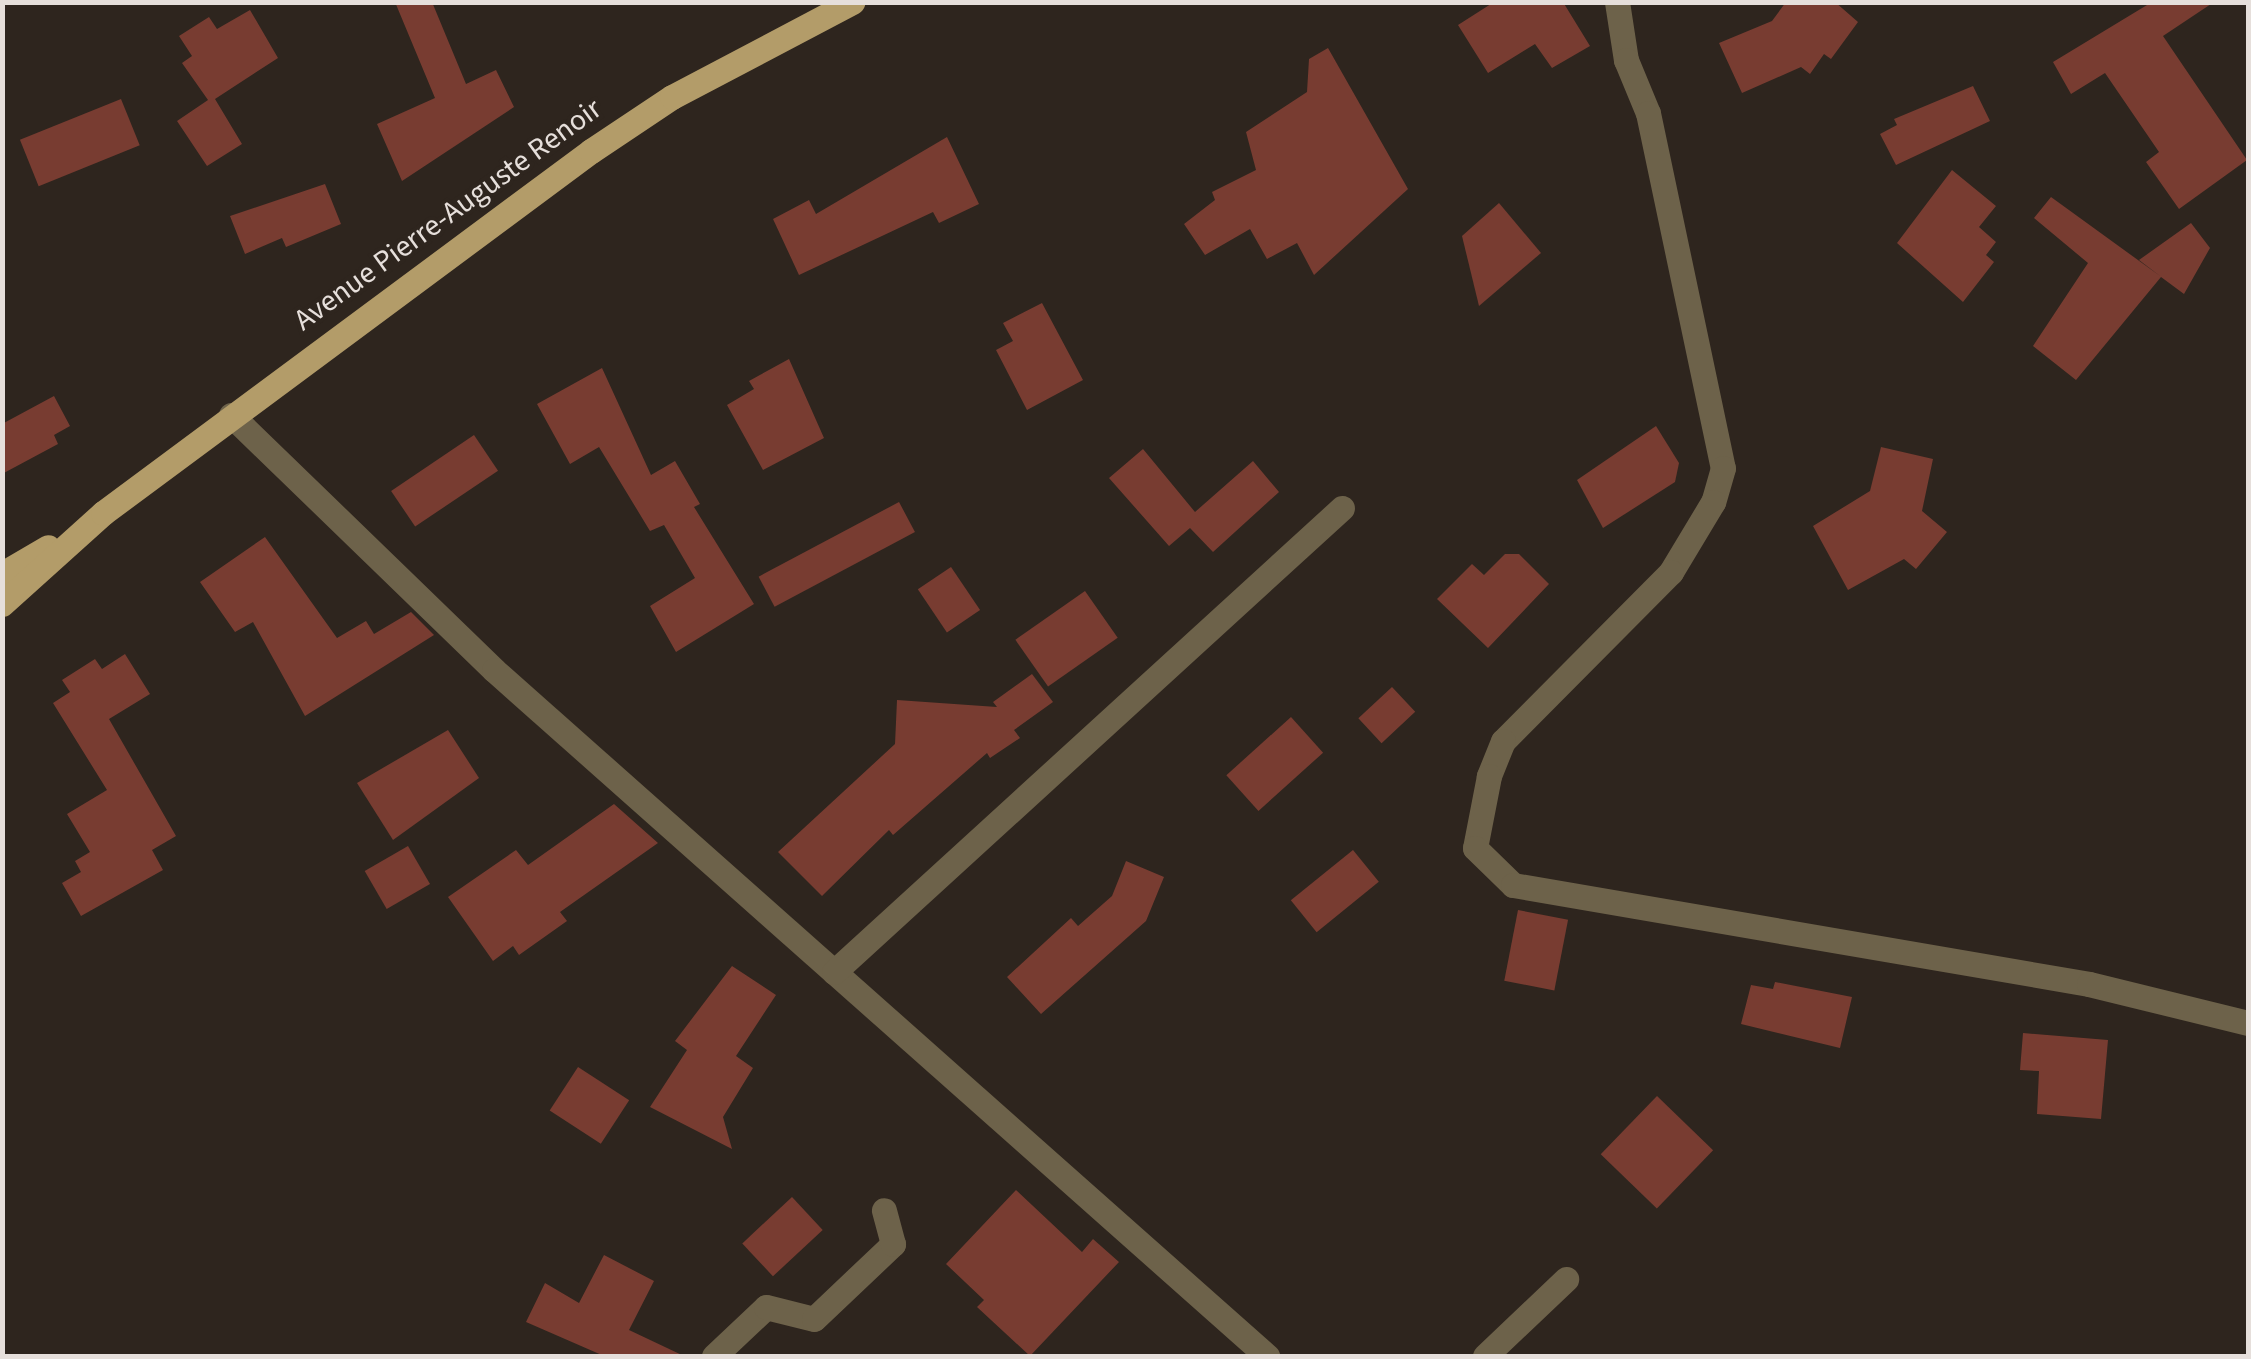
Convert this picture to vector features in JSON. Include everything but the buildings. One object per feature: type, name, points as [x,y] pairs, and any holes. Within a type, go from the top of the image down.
[{"type":"main road","name":"Avenue Pierre-Auguste Renoir","points":[[2,604],[104,513],[231,415],[591,151],[672,98],[852,2]]},
{"type":"main road","name":"Avenue Pierre-Auguste Renoir","points":[[2,574],[104,513]]},
{"type":"lane","points":[[1617,2],[1626,60],[1648,113],[1723,468],[1713,502],[1672,572],[1503,741],[1475,848],[1512,885],[2089,984],[2248,1023]]},
{"type":"lane","points":[[231,415],[494,670],[1267,1356]]},
{"type":"lane","points":[[834,972],[1342,508]]},
{"type":"lane","points":[[714,1356],[766,1307],[814,1319],[892,1244],[884,1210]]},
{"type":"lane","points":[[1485,1356],[1566,1279]]}]
